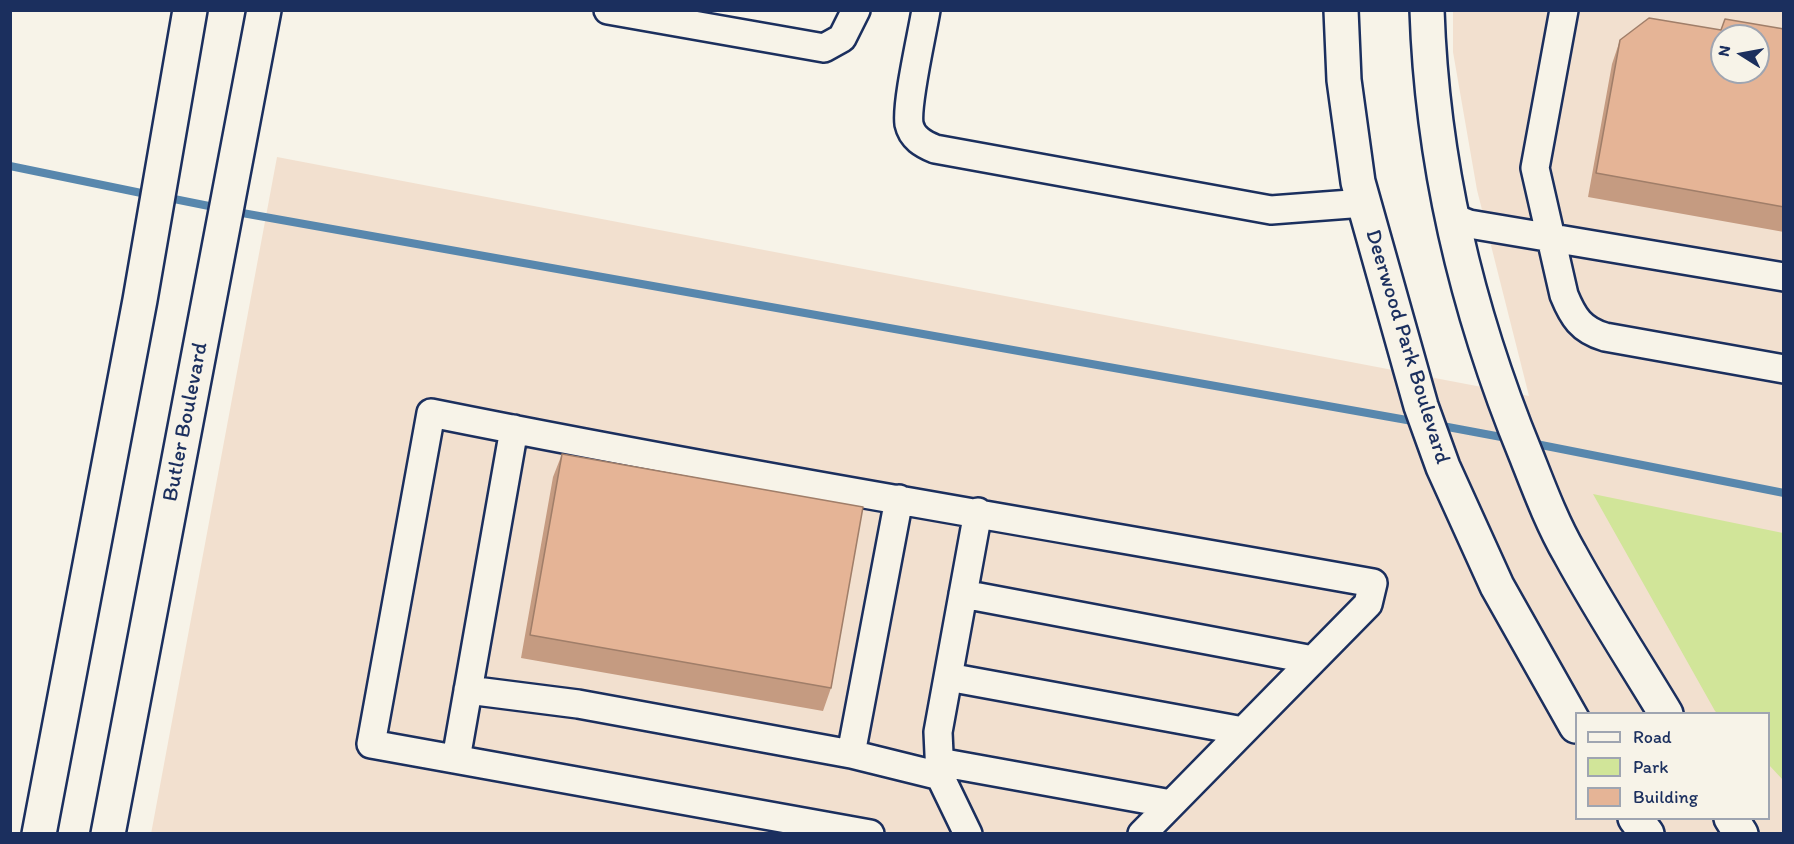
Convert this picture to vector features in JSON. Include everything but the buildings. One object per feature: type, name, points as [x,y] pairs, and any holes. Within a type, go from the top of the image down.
[{"type":"main road","points":[[170,128],[181,10]]},
{"type":"main road","points":[[39,834],[140,300],[190,10]]},
{"type":"main road","name":"Butler Boulevard","points":[[108,834],[242,139],[264,10]]},
{"type":"main road","points":[[242,139],[275,10]]},
{"type":"main road","name":"Deerwood Park Boulevard","points":[[1341,10],[1344,80],[1364,203],[1421,406],[1468,525],[1524,638],[1575,724]]},
{"type":"main road","points":[[1427,10],[1429,76],[1451,217],[1486,347],[1512,422],[1569,553],[1665,712]]},
{"type":"main road","points":[[1636,820],[1647,834]]},
{"type":"lane","points":[[608,10],[824,48],[842,38],[856,10]]},
{"type":"lane","points":[[926,10],[909,125],[919,141],[935,149],[1271,210],[1364,203]]},
{"type":"lane","points":[[1564,10],[1535,168],[1553,236],[1564,295],[1571,312],[1579,324],[1591,333],[1784,369]]},
{"type":"lane","points":[[1451,217],[1469,224],[1553,236],[1784,277]]},
{"type":"lane","points":[[870,834],[371,744],[431,412],[738,472],[978,512],[1373,583],[1368,604],[1142,834]]},
{"type":"lane","points":[[456,759],[514,429]]},
{"type":"lane","points":[[851,754],[899,499]]},
{"type":"lane","points":[[968,834],[940,769],[938,732],[978,512]]},
{"type":"lane","points":[[963,594],[1313,660]]},
{"type":"lane","points":[[948,677],[1243,731]]},
{"type":"lane","points":[[468,690],[578,704],[851,754],[1171,804]]},
{"type":"shaded area","points":[[1453,11],[1783,11],[1783,833],[151,834],[277,157],[1529,396],[1477,190],[1453,52]]},
{"type":"green space","points":[[1593,494],[1783,533],[1783,780],[1770,766],[1770,712],[1715,711]]},
{"type":"waterway","points":[[10,166],[151,195]]},
{"type":"waterway","points":[[164,197],[219,208]]},
{"type":"waterway","points":[[231,211],[1418,422]]},
{"type":"waterway","points":[[1437,425],[1512,439]]},
{"type":"waterway","points":[[1531,443],[1784,493]]}]
